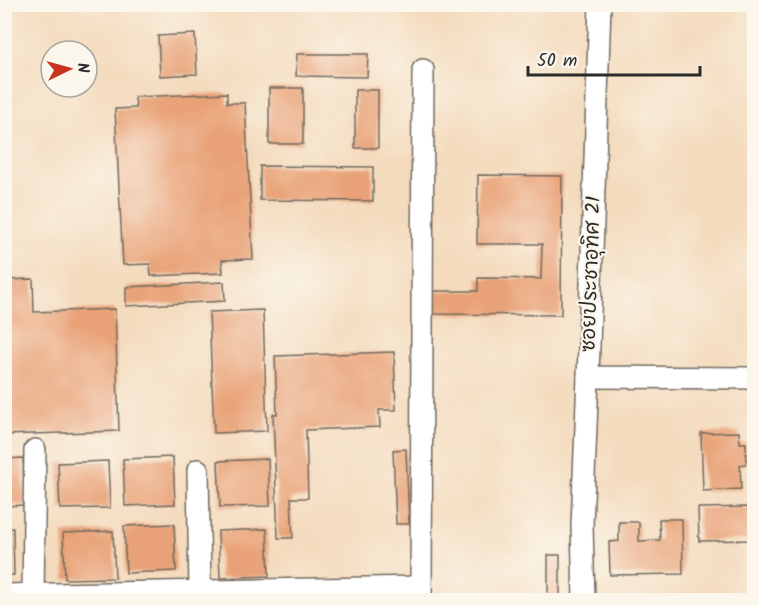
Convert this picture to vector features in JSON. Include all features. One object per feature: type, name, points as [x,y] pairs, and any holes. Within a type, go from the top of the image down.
[{"type":"street","name":"ซอยประชาอุทิศ 21","points":[[600,4],[588,377],[754,378]]},
{"type":"street","points":[[4,595],[129,596],[200,591],[421,594],[423,70]]},
{"type":"street","points":[[584,600],[582,526],[588,377]]},
{"type":"street","points":[[33,594],[35,450]]},
{"type":"street","points":[[198,470],[200,591]]},
{"type":"building","points":[[195,34],[197,74],[160,76],[158,36]]},
{"type":"building","points":[[297,54],[368,54],[367,77],[296,76]]},
{"type":"building","points":[[269,88],[303,88],[303,144],[269,144]]},
{"type":"building","points":[[355,90],[378,90],[378,148],[355,148]]},
{"type":"building","points":[[227,93],[227,103],[245,103],[253,259],[222,260],[223,273],[151,276],[150,264],[123,265],[115,109],[136,108],[135,97]]},
{"type":"building","points":[[260,166],[373,167],[373,201],[260,200]]},
{"type":"building","points":[[478,175],[562,176],[561,315],[433,314],[433,291],[478,291],[478,278],[541,279],[542,244],[477,244]]},
{"type":"building","points":[[33,279],[34,312],[115,309],[119,431],[4,435],[4,280]]},
{"type":"building","points":[[224,282],[225,301],[126,306],[126,287]]},
{"type":"building","points":[[263,310],[267,431],[214,433],[209,312]]},
{"type":"building","points":[[394,352],[396,410],[379,410],[380,427],[306,430],[308,498],[291,498],[293,538],[278,538],[273,414],[277,414],[275,356]]},
{"type":"building","points":[[739,432],[740,443],[746,443],[746,464],[740,465],[741,489],[703,491],[701,433]]},
{"type":"building","points":[[406,449],[409,524],[396,524],[393,450]]},
{"type":"building","points":[[173,457],[175,504],[125,506],[123,459]]},
{"type":"building","points":[[23,458],[25,505],[4,506],[4,459]]},
{"type":"building","points":[[268,459],[270,506],[220,507],[218,461]]},
{"type":"building","points":[[108,461],[110,508],[60,509],[58,463]]},
{"type":"building","points":[[750,507],[751,540],[699,541],[698,508]]},
{"type":"building","points":[[659,519],[682,519],[683,574],[610,575],[609,542],[619,541],[619,522],[639,522],[639,541],[660,540]]},
{"type":"building","points":[[174,524],[176,571],[126,573],[124,526]]},
{"type":"building","points":[[13,528],[14,575],[4,575],[4,529]]},
{"type":"building","points":[[267,529],[269,576],[220,578],[218,531]]},
{"type":"building","points":[[113,531],[115,578],[65,579],[63,533]]},
{"type":"building","points":[[548,555],[560,555],[560,597],[548,597]]}]
